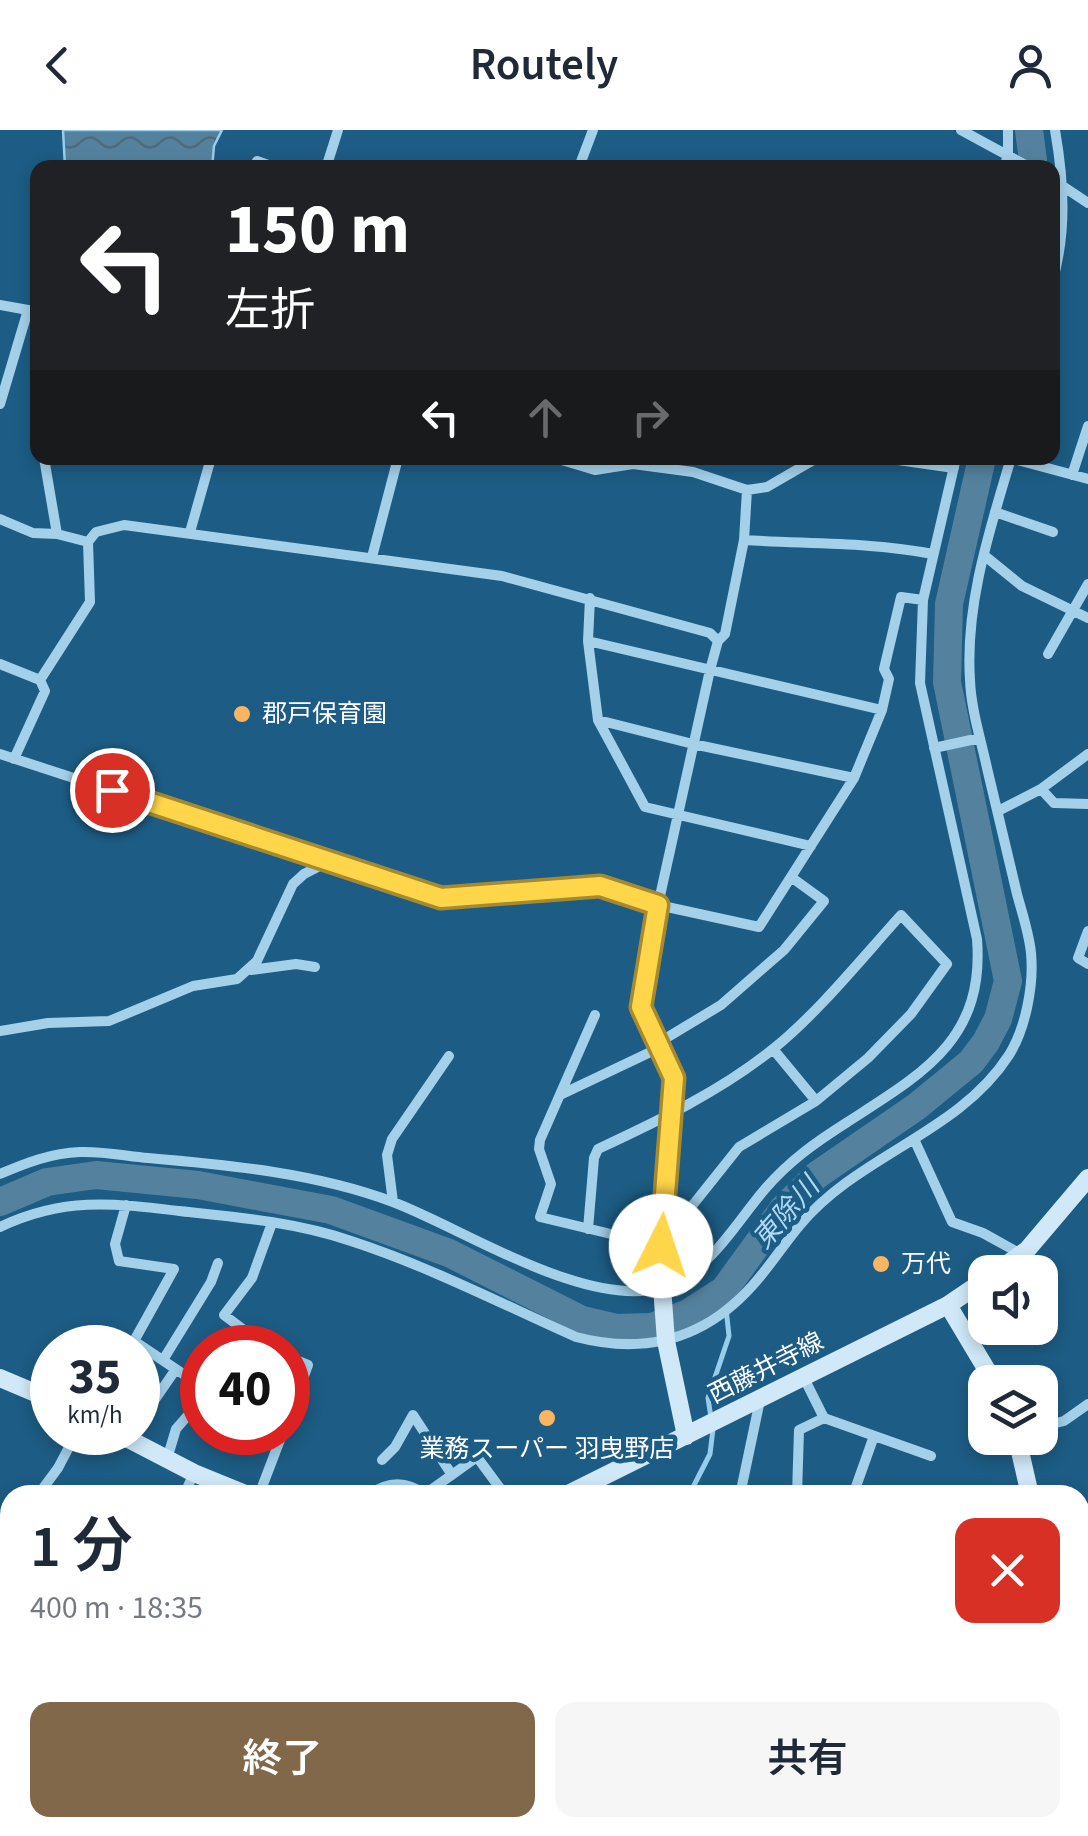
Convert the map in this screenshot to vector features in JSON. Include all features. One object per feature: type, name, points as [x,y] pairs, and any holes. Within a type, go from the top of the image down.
[{"type":"main road","points":[[658,905],[641,1007],[674,1078],[661,1240],[662,1287],[666,1342],[686,1436]]},
{"type":"main road","points":[[1021,1254],[1088,1178]]},
{"type":"main road","name":"西藤井寺線","points":[[586,1485],[948,1305],[968,1291]]},
{"type":"main road","points":[[948,1305],[984,1365]]},
{"type":"main road","points":[[0,1378],[30,1391]]},
{"type":"main road","points":[[160,1454],[223,1485]]},
{"type":"main road","points":[[1021,1455],[1028,1485]]},
{"type":"street","points":[[329,160],[338,130]]},
{"type":"street","points":[[582,160],[593,130]]},
{"type":"street","points":[[961,130],[1017,160]]},
{"type":"street","points":[[1008,130],[1010,160]]},
{"type":"street","points":[[1055,130],[1056,160]]},
{"type":"street","points":[[1060,185],[1088,203]]},
{"type":"street","points":[[1060,226],[1060,255]]},
{"type":"street","points":[[0,304],[30,309]]},
{"type":"street","points":[[0,404],[30,319]]},
{"type":"street","points":[[1072,474],[1088,426]]},
{"type":"street","points":[[45,465],[57,534]]},
{"type":"street","points":[[190,532],[209,465]]},
{"type":"street","points":[[372,557],[396,465]]},
{"type":"street","points":[[578,465],[595,470],[627,465]]},
{"type":"street","points":[[640,465],[693,472],[747,490],[767,487],[805,465]]},
{"type":"street","points":[[0,1174],[36,1159],[80,1152],[208,1163],[321,1181],[392,1202],[522,1261],[595,1287],[633,1291],[662,1287],[708,1260],[794,1158],[935,1060],[965,1021],[980,970],[977,939],[938,747],[920,683],[923,600],[955,465]]},
{"type":"street","points":[[0,1227],[66,1204],[126,1205],[302,1228],[366,1246],[576,1337],[603,1344],[666,1342],[727,1310],[753,1285],[834,1188],[970,1100],[1012,1050],[1027,1003],[1031,950],[977,738],[969,642],[973,604],[1008,465]]},
{"type":"street","points":[[1037,465],[1088,479]]},
{"type":"street","points":[[658,905],[710,670],[718,640],[725,634],[744,540],[747,490]]},
{"type":"street","points":[[995,512],[1053,532]]},
{"type":"street","points":[[0,519],[34,533],[88,542]]},
{"type":"street","points":[[40,680],[90,602],[88,542],[96,532],[124,525],[502,576],[710,632],[718,640]]},
{"type":"street","points":[[744,540],[884,545],[934,554]]},
{"type":"street","points":[[984,556],[1022,586],[1088,618]]},
{"type":"street","points":[[1048,654],[1088,584]]},
{"type":"street","points":[[0,754],[441,898],[600,886],[658,905],[759,927],[854,778],[882,710],[889,679],[884,669],[901,597],[923,600]]},
{"type":"street","points":[[590,598],[588,641],[598,720],[645,807],[811,846]]},
{"type":"street","points":[[588,641],[882,710]]},
{"type":"street","points":[[0,664],[40,680],[46,691],[14,759]]},
{"type":"street","points":[[598,720],[854,778]]},
{"type":"street","points":[[938,747],[977,738]]},
{"type":"street","points":[[998,811],[1041,789],[1088,754]]},
{"type":"street","points":[[1041,789],[1054,803],[1088,804]]},
{"type":"street","points":[[0,1031],[48,1023],[109,1021],[192,986],[237,980],[250,970],[269,939],[293,884],[329,861]]},
{"type":"street","points":[[559,1096],[658,1046],[721,1005],[784,950],[824,901],[792,877]]},
{"type":"street","points":[[588,1229],[598,1150],[671,1115],[773,1049],[900,915],[947,964],[912,1014],[868,1058],[816,1101],[738,1146],[661,1240],[588,1229],[540,1218],[551,1184],[539,1149],[540,1140],[595,1015]]},
{"type":"street","points":[[1088,931],[1078,958],[1088,964]]},
{"type":"street","points":[[250,970],[296,964],[315,967]]},
{"type":"street","points":[[773,1049],[816,1101]]},
{"type":"street","points":[[392,1202],[387,1155],[392,1139],[449,1056]]},
{"type":"street","points":[[914,1139],[952,1222],[983,1233],[1021,1254]]},
{"type":"street","points":[[126,1205],[115,1244],[119,1261],[174,1270],[143,1325]]},
{"type":"street","points":[[236,1325],[224,1316],[252,1278],[272,1223]]},
{"type":"street","points":[[163,1360],[212,1282],[218,1263]]},
{"type":"street","points":[[160,1358],[180,1372]]},
{"type":"street","points":[[160,1390],[176,1369]]},
{"type":"street","points":[[804,1378],[824,1418],[930,1456]]},
{"type":"street","points":[[742,1485],[760,1400]]},
{"type":"street","points":[[1058,1422],[1088,1404]]},
{"type":"street","points":[[382,1460],[396,1447],[414,1416],[452,1475]]},
{"type":"street","points":[[797,1485],[799,1430],[824,1418]]},
{"type":"street","points":[[167,1459],[180,1425]]},
{"type":"street","points":[[857,1485],[874,1436]]},
{"type":"street","points":[[45,1485],[65,1455]]},
{"type":"street","points":[[263,1485],[274,1455]]},
{"type":"street","points":[[438,1485],[477,1458],[497,1485]]},
{"type":"street","points":[[189,1485],[194,1473]]},
{"type":"water","points":[[63,130],[222,130],[213,160],[65,160]]},
{"type":"waterway","name":"東除川","points":[[1029,130],[1033,160]]},
{"type":"waterway","name":"東除川","points":[[0,1202],[47,1182],[96,1175],[198,1185],[331,1210],[449,1253],[582,1320],[616,1328],[652,1327],[688,1313],[724,1290],[783,1209],[817,1175],[916,1107],[971,1062],[998,1019],[1008,981],[947,682],[949,604],[980,465]]},
{"type":"waterway","points":[[711,1418],[708,1398],[729,1336],[724,1290]]},
{"type":"waterway","points":[[694,1485],[710,1454],[713,1429]]},
{"type":"place","name":"郡戸保育園","points":[[242,714]]},
{"type":"place","name":"万代","points":[[881,1264]]},
{"type":"place","name":"業務スーパー 羽曳野店","points":[[547,1418]]},
{"type":"route","points":[[112,790],[441,898],[600,886],[658,905],[641,1007],[674,1078],[661,1246]]}]
